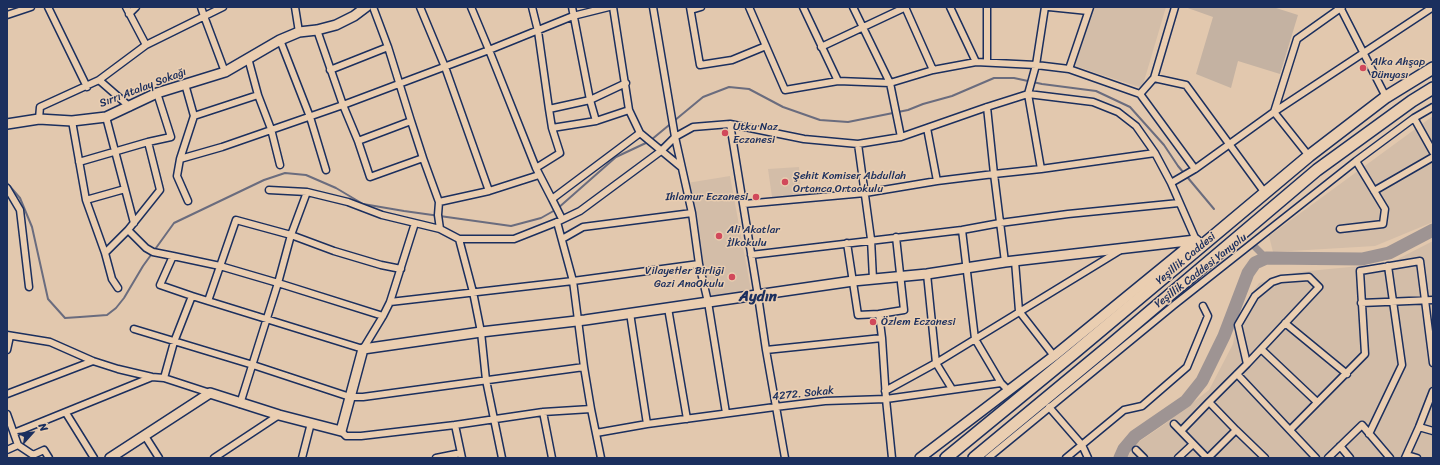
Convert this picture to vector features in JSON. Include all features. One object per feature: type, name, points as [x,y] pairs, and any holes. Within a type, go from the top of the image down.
[{"type":"highway","name":"Yeşillik Caddesi","points":[[952,456],[1199,243],[1265,193],[1308,156],[1386,97],[1433,68]]},
{"type":"highway","name":"Yeşillik Caddesi","points":[[974,458],[1317,170],[1394,113],[1433,88]]},
{"type":"street","points":[[7,16],[31,7]]},
{"type":"street","points":[[48,7],[87,87]]},
{"type":"street","points":[[126,7],[146,45]]},
{"type":"street","points":[[129,14],[136,7]]},
{"type":"street","points":[[201,7],[225,72]]},
{"type":"street","points":[[39,119],[40,108],[99,80],[146,45],[224,7]]},
{"type":"street","points":[[295,7],[299,32]]},
{"type":"street","name":"Sırrı Atalay Sokağı","points":[[7,124],[39,119],[72,121],[106,117],[157,93],[225,72],[280,40],[299,32],[317,30],[336,25],[354,16],[366,7]]},
{"type":"street","points":[[373,7],[388,47],[423,158],[439,202],[438,215],[440,228]]},
{"type":"street","points":[[420,7],[445,67],[489,191]]},
{"type":"street","points":[[471,7],[536,168],[552,199],[560,221],[562,238],[573,281],[584,367],[601,458]]},
{"type":"street","points":[[532,7],[538,31],[552,128],[560,153],[536,168]]},
{"type":"street","points":[[572,7],[590,100],[596,121]]},
{"type":"street","points":[[180,159],[222,147],[271,129],[310,117],[445,67],[573,16],[609,7]]},
{"type":"street","points":[[613,7],[629,110],[640,133],[681,166]]},
{"type":"street","points":[[653,7],[675,137],[692,213],[699,264],[708,302],[726,413]]},
{"type":"street","points":[[701,7],[691,9],[700,65],[732,60],[766,46]]},
{"type":"street","points":[[749,7],[786,90],[838,81],[890,83],[933,70],[976,62],[1036,65],[1069,69],[1140,94],[1195,169]]},
{"type":"street","points":[[803,7],[838,81]]},
{"type":"street","points":[[853,7],[890,83],[901,137]]},
{"type":"street","points":[[821,47],[906,7],[933,70]]},
{"type":"street","points":[[950,7],[976,62]]},
{"type":"street","points":[[987,7],[987,62]]},
{"type":"street","points":[[1041,169],[1028,94],[1036,65],[1045,7]]},
{"type":"street","points":[[1049,7],[1089,9],[1069,69]]},
{"type":"street","points":[[1140,94],[1154,78],[1175,7]]},
{"type":"street","points":[[1274,112],[1297,39],[1341,7],[1386,97]]},
{"type":"street","points":[[1171,183],[1195,169],[1274,112],[1433,7]]},
{"type":"street","points":[[317,30],[343,105],[358,140],[370,178],[423,158]]},
{"type":"street","points":[[280,40],[310,117],[326,170]]},
{"type":"street","points":[[330,70],[388,47]]},
{"type":"street","points":[[248,58],[258,95],[271,129],[280,165]]},
{"type":"street","points":[[1154,78],[1186,85],[1265,193]]},
{"type":"street","points":[[99,80],[130,107]]},
{"type":"street","points":[[549,108],[590,100],[626,83]]},
{"type":"street","points":[[185,84],[194,116],[176,176],[188,201]]},
{"type":"street","points":[[79,162],[171,136],[157,93]]},
{"type":"street","points":[[269,190],[308,192],[348,202],[382,215],[440,228],[459,239],[514,239],[560,221],[580,210],[661,151],[675,137],[693,126],[730,124],[804,139],[858,144],[901,137],[1028,94],[1093,102],[1118,112],[1136,126],[1154,153],[1171,183],[1179,203],[1199,243]]},
{"type":"street","points":[[194,116],[258,95]]},
{"type":"street","points":[[987,107],[1005,262]]},
{"type":"street","name":"Yeşillik Caddesi Yanyolu","points":[[988,458],[1174,305],[1356,162],[1414,118],[1433,107]]},
{"type":"street","points":[[552,128],[596,121],[629,110]]},
{"type":"street","points":[[1274,112],[1308,156]]},
{"type":"street","points":[[106,117],[134,223]]},
{"type":"street","points":[[1414,118],[1433,152]]},
{"type":"street","points":[[72,121],[86,200],[105,253],[112,279],[118,288]]},
{"type":"street","points":[[358,140],[411,121]]},
{"type":"street","points":[[730,124],[744,204],[775,407],[785,458]]},
{"type":"street","points":[[928,128],[937,181]]},
{"type":"street","points":[[552,199],[640,133]]},
{"type":"street","points":[[105,253],[128,230],[160,190],[148,142]]},
{"type":"street","points":[[858,144],[871,239],[873,279]]},
{"type":"street","points":[[744,204],[865,192],[937,181],[1041,169],[1154,153]]},
{"type":"street","points":[[1374,190],[1433,157]]},
{"type":"street","points":[[1340,229],[1383,224],[1385,209],[1356,162]]},
{"type":"street","points":[[439,202],[489,191],[540,174]]},
{"type":"street","points":[[7,188],[20,210],[29,286]]},
{"type":"street","points":[[86,200],[125,189]]},
{"type":"street","points":[[240,404],[291,235],[308,192]]},
{"type":"street","points":[[751,254],[871,239],[962,230],[1000,223],[1068,214],[1179,203]]},
{"type":"street","points":[[562,238],[583,227],[692,213]]},
{"type":"street","points":[[208,301],[236,220],[291,235],[334,251],[401,269]]},
{"type":"street","points":[[341,431],[362,350],[390,302],[415,223]]},
{"type":"street","points":[[128,230],[153,252],[220,266],[278,282],[383,316]]},
{"type":"street","points":[[962,230],[975,340],[1001,383],[1009,391]]},
{"type":"street","points":[[847,243],[858,316],[879,314],[904,310],[896,237]]},
{"type":"street","points":[[459,239],[473,292],[481,332],[486,380],[502,458]]},
{"type":"street","points":[[173,256],[160,285],[362,350],[481,332],[578,321],[758,296],[853,281],[927,274],[1005,262],[1122,249],[1199,243]]},
{"type":"street","points":[[920,458],[1009,391],[1199,243]]},
{"type":"street","points":[[885,391],[975,340],[1019,311],[1122,249]]},
{"type":"street","points":[[1015,261],[1019,311],[1054,356]]},
{"type":"street","points":[[1290,430],[1347,374],[1365,354],[1360,271],[1420,261],[1433,363]]},
{"type":"street","points":[[390,302],[573,281],[699,264]]},
{"type":"street","points":[[1369,434],[1402,365],[1388,266]]},
{"type":"street","points":[[927,274],[936,363],[952,390]]},
{"type":"street","points":[[1181,431],[1247,364],[1319,287],[1309,277],[1281,279],[1272,282],[1255,296],[1238,326],[1247,364]]},
{"type":"street","points":[[164,378],[174,342],[192,296]]},
{"type":"street","points":[[1361,303],[1433,300]]},
{"type":"street","points":[[1066,458],[1124,410],[1142,406],[1187,366],[1208,316],[1202,306]]},
{"type":"street","points":[[668,308],[686,419]]},
{"type":"street","points":[[630,313],[647,424]]},
{"type":"street","points":[[879,314],[892,458]]},
{"type":"street","points":[[1285,323],[1347,374]]},
{"type":"street","points":[[134,329],[253,365],[350,397],[363,397],[584,367]]},
{"type":"street","points":[[7,350],[9,335],[50,342],[93,361],[118,369],[152,378],[164,378],[240,404],[341,431],[346,436],[361,436],[455,425],[544,412],[591,409]]},
{"type":"street","points":[[766,350],[882,338]]},
{"type":"street","points":[[1261,349],[1317,402]]},
{"type":"street","points":[[7,394],[93,361]]},
{"type":"street","points":[[1237,374],[1316,458]]},
{"type":"street","points":[[14,433],[152,378]]},
{"type":"street","name":"4272. Sokak","points":[[596,433],[726,413],[825,401],[886,399],[1001,383]]},
{"type":"street","points":[[1417,458],[1406,456],[1433,391]]},
{"type":"street","points":[[110,458],[210,393]]},
{"type":"street","points":[[1209,402],[1265,458]]},
{"type":"street","points":[[1049,407],[1082,445],[1088,458]]},
{"type":"street","points":[[544,412],[552,458]]},
{"type":"street","points":[[66,413],[94,458]]},
{"type":"street","points":[[7,414],[18,446],[34,455],[44,450],[49,458]]},
{"type":"street","points":[[214,458],[279,415]]},
{"type":"street","points":[[302,458],[311,423]]},
{"type":"street","points":[[1174,424],[1208,458],[1236,430]]},
{"type":"street","points":[[436,458],[461,456],[455,425]]},
{"type":"street","points":[[1328,458],[1362,425],[1390,458]]},
{"type":"street","points":[[1419,427],[1433,431]]},
{"type":"street","points":[[144,436],[159,458]]},
{"type":"street","points":[[1178,458],[1193,444]]},
{"type":"street","points":[[7,450],[18,446]]},
{"type":"street","points":[[1340,446],[1350,458]]},
{"type":"street","points":[[1136,450],[1144,458]]},
{"type":"shaded area","points":[[1093,7],[1166,7],[1142,88],[1075,66]]},
{"type":"shaded area","points":[[1185,7],[1273,7],[1298,15],[1280,74],[1238,61],[1231,88],[1196,74],[1213,17]]},
{"type":"shaded area","points":[[1433,116],[1433,222],[1375,246],[1273,252],[1269,236]]},
{"type":"shaded area","name":"Şehit Komiser Abdullah Ortanca Ortaokulu","points":[[799,167],[801,194],[772,197],[768,169]]},
{"type":"shaded area","name":"Ali Akatlar İlkokulu","points":[[730,176],[751,290],[709,299],[687,183]]},
{"type":"shaded area","points":[[1433,241],[1433,458],[1127,458],[1137,443],[1165,424],[1209,390],[1233,344],[1238,315],[1259,283],[1299,272],[1390,263]]},
{"type":"waterway","points":[[651,140],[703,97],[729,87],[749,89],[783,107],[820,120],[848,122],[908,110],[952,96],[994,78],[1014,78],[1042,84],[1096,91],[1130,107],[1164,145],[1178,166],[1214,209]]},
{"type":"waterway","points":[[7,183],[20,198],[32,227],[48,299],[65,318],[107,315],[116,308],[124,298],[143,266],[174,223],[264,180],[285,173],[306,175],[336,188],[363,204],[511,226],[541,218],[557,209],[616,157],[648,142]]},
{"type":"waterway","points":[[1120,458],[1124,449],[1135,436],[1186,401],[1202,381],[1224,336],[1248,273],[1255,263],[1266,258],[1362,259],[1389,253],[1433,230]]},
{"type":"waterway","points":[[1255,247],[1266,258]]},
{"type":"place","name":"Alka Ahşap Dünyası","points":[[1363,68]]},
{"type":"place","name":"Utku Naz Eczanesi","points":[[725,133]]},
{"type":"place","name":"Şehit Komiser Abdullah Ortanca Ortaokulu","points":[[785,182]]},
{"type":"place","name":"Ihlamur Eczanesi","points":[[756,197]]},
{"type":"place","name":"Ali Akatlar İlkokulu","points":[[719,236]]},
{"type":"place","name":"Vilayetler Birliği Gazi AnaOkulu","points":[[732,277]]},
{"type":"place","name":"Özlem Eczanesi","points":[[873,322]]},
{"type":"district","name":"Aydın","points":[[758,297]]}]
